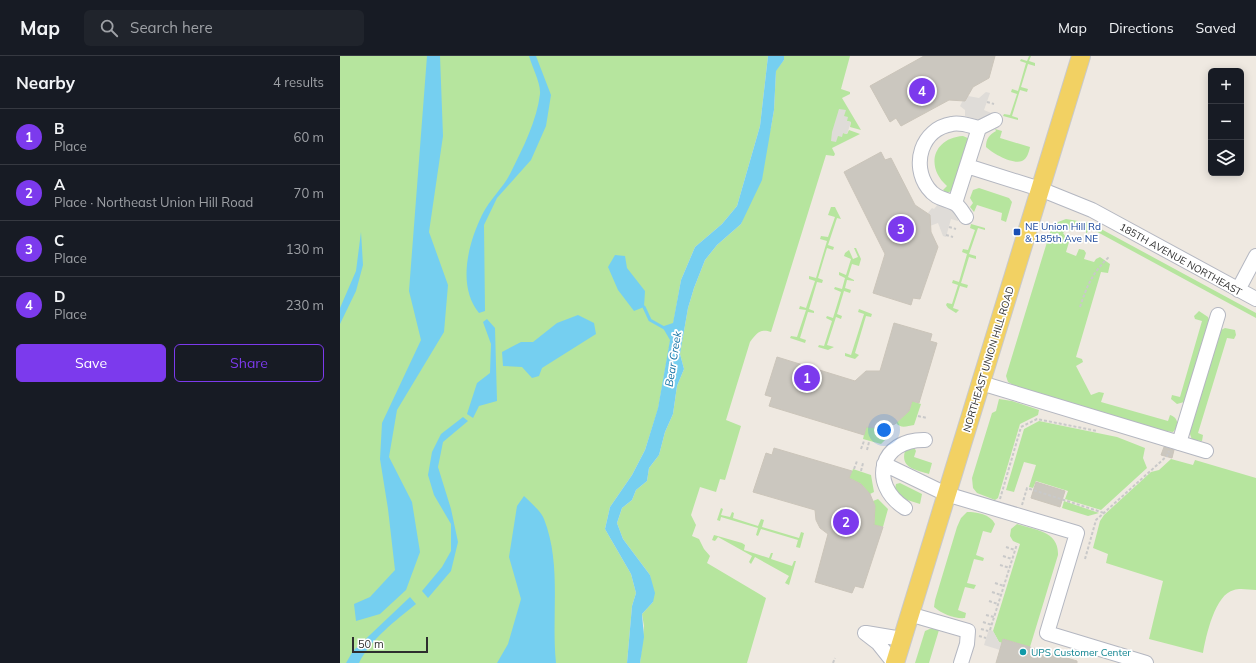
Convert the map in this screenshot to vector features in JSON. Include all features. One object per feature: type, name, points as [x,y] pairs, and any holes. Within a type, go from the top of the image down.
[{"type":"main road","name":"NORTHEAST UNION HILL ROAD","points":[[894,663],[1081,56]]},
{"type":"street","points":[[966,217],[955,203],[939,199],[928,189],[919,172],[920,151],[934,132],[951,124],[964,124],[979,128],[995,120]]},
{"type":"street","points":[[955,203],[979,128]]},
{"type":"street","name":"185TH AVENUE NORTHEAST","points":[[967,166],[1040,189],[1092,210],[1256,300]]},
{"type":"street","points":[[1238,290],[1256,256]]},
{"type":"street","points":[[1178,448],[1218,315]]},
{"type":"street","points":[[981,383],[1178,448],[1206,451]]},
{"type":"street","points":[[904,508],[896,503],[887,490],[883,480],[884,464],[892,449],[915,439],[925,440]]},
{"type":"street","points":[[884,464],[946,494],[1077,533],[1047,633],[1146,663]]},
{"type":"street","points":[[909,614],[968,631],[967,644],[961,663]]},
{"type":"street","points":[[894,663],[878,643],[865,633],[902,640]]},
{"type":"path","points":[[987,102],[994,104]]},
{"type":"path","points":[[949,227],[956,229]]},
{"type":"path","points":[[946,235],[953,237]]},
{"type":"path","points":[[1080,307],[1087,285],[1096,268],[1109,257]]},
{"type":"path","points":[[918,416],[927,418]]},
{"type":"path","points":[[997,510],[1021,427],[1037,419],[1098,432]]},
{"type":"path","points":[[861,449],[864,441]]},
{"type":"path","points":[[867,450],[869,442]]},
{"type":"path","points":[[1162,449],[1178,448]]},
{"type":"path","points":[[1085,559],[1096,520],[1167,456]]},
{"type":"path","points":[[854,469],[857,461]]},
{"type":"path","points":[[861,471],[863,463]]},
{"type":"path","points":[[1019,516],[1027,488],[1104,513]]},
{"type":"path","points":[[981,629],[989,630],[992,625],[1017,544]]},
{"type":"path","points":[[1006,547],[1015,550]]},
{"type":"path","points":[[1003,556],[1012,559]]},
{"type":"path","points":[[1000,565],[1010,568]]},
{"type":"path","points":[[995,583],[1004,586]]},
{"type":"path","points":[[992,592],[1001,595]]},
{"type":"path","points":[[989,602],[998,604]]},
{"type":"path","points":[[986,615],[994,617]]},
{"type":"path","points":[[984,622],[992,625]]},
{"type":"path","points":[[979,636],[986,638]]},
{"type":"path","points":[[833,663],[835,658]]},
{"type":"green space","points":[[340,56],[768,56],[760,126],[737,206],[722,224],[695,247],[681,280],[658,409],[645,450],[632,475],[610,507],[605,529],[631,574],[636,593],[632,606],[627,663],[340,663]]},
{"type":"green space","points":[[784,56],[850,56],[841,89],[850,92],[850,94],[842,98],[861,130],[850,127],[851,122],[847,121],[839,109],[838,136],[843,133],[847,134],[849,130],[860,134],[832,148],[835,154],[834,156],[826,155],[771,332],[761,331],[756,334],[750,342],[726,420],[741,426],[725,480],[720,479],[716,492],[700,487],[691,515],[696,525],[692,536],[699,539],[704,549],[710,556],[707,563],[766,598],[747,663],[640,663],[644,626],[642,614],[653,602],[650,575],[623,539],[617,523],[622,508],[632,500],[636,490],[647,481],[649,468],[659,455],[665,432],[673,414],[677,386],[684,369],[680,354],[688,308],[694,288],[705,260],[717,245],[741,224],[771,127],[774,110],[776,70],[784,60]]},
{"type":"green space","points":[[1029,56],[1031,56],[1029,61],[1035,63],[1035,66],[1028,64],[1021,87],[1028,89],[1027,92],[1020,90],[1012,116],[1018,118],[1018,120],[1003,116],[1004,114],[1010,115],[1017,94],[1011,92],[1012,89],[1018,91],[1026,63],[1020,61],[1021,59],[1027,61]]},
{"type":"green space","points":[[995,129],[1002,131],[1000,138],[1030,147],[1025,159],[1018,162],[1008,160],[986,147],[987,139],[996,131]]},
{"type":"green space","points":[[963,136],[970,139],[952,191],[946,193],[943,190],[947,186],[940,178],[936,170],[934,162],[936,155],[939,148],[945,142],[953,138]]},
{"type":"green space","points":[[979,188],[1009,198],[1012,202],[1006,222],[1001,220],[1002,213],[977,205],[974,212],[970,207],[973,203],[970,198],[973,190]]},
{"type":"green space","points":[[831,207],[835,207],[841,219],[837,218],[828,245],[834,247],[833,250],[827,248],[818,278],[823,280],[822,283],[817,282],[809,309],[814,311],[814,313],[808,312],[800,338],[806,340],[805,343],[790,338],[791,336],[797,337],[806,310],[799,309],[800,306],[806,308],[815,281],[809,279],[809,276],[816,278],[827,241],[820,239],[821,236],[828,237],[835,217],[828,215]]},
{"type":"green space","points":[[1066,219],[1090,223],[1256,313],[1256,318],[1090,228],[1086,234],[1086,227],[1074,226],[1071,232],[1069,228],[1063,233],[1069,242],[1066,252],[1076,256],[1079,249],[1084,250],[1086,253],[1084,259],[1094,262],[1100,257],[1110,264],[1108,273],[1101,272],[1076,357],[1082,359],[1083,362],[1076,366],[1091,395],[1099,392],[1104,393],[1101,402],[1168,421],[1170,415],[1176,419],[1178,426],[1173,432],[1165,431],[1017,387],[1008,382],[1006,376],[1051,229],[1058,222]]},
{"type":"green space","points":[[971,224],[985,228],[985,230],[978,228],[969,254],[976,256],[976,259],[969,257],[961,283],[968,285],[967,288],[960,286],[953,308],[959,310],[956,313],[946,305],[947,303],[952,304],[958,285],[952,283],[953,280],[959,282],[967,254],[962,252],[963,249],[968,250],[975,230],[970,228]]},
{"type":"green space","points":[[854,248],[856,248],[861,259],[859,266],[852,264],[848,277],[854,281],[847,280],[845,288],[851,290],[850,293],[844,291],[837,314],[842,316],[841,319],[836,317],[827,345],[834,347],[828,350],[818,347],[819,345],[824,346],[832,321],[826,318],[827,316],[833,318],[841,292],[834,289],[835,287],[842,289],[845,278],[839,275],[839,272],[846,275],[851,259],[844,256],[845,253],[849,250],[853,259],[858,257]]},
{"type":"green space","points":[[859,309],[872,314],[871,317],[866,316],[855,353],[859,355],[855,359],[845,356],[845,353],[851,355],[864,314],[858,312]]},
{"type":"green space","points":[[1199,311],[1208,317],[1210,322],[1184,402],[1177,404],[1171,399],[1172,395],[1180,397],[1202,321],[1195,319],[1194,316]]},
{"type":"green space","points":[[1225,328],[1235,330],[1236,335],[1234,339],[1227,338],[1198,433],[1203,435],[1202,441],[1192,440],[1189,431],[1219,335],[1221,330]]},
{"type":"green space","points":[[999,399],[1012,401],[1039,410],[1038,415],[1020,424],[998,498],[995,500],[977,493],[973,488],[972,478],[992,413],[996,411]]},
{"type":"green space","points":[[912,401],[921,404],[914,425],[904,427],[898,425],[896,423],[909,411]]},
{"type":"green space","points":[[1039,421],[1117,437],[1145,448],[1143,458],[1147,468],[1101,510],[1065,499],[1068,491],[1036,481],[1033,488],[1029,487],[1036,465],[1024,462],[1014,492],[1006,490],[1024,429]]},
{"type":"green space","points":[[866,427],[887,427],[892,433],[881,444],[863,439]]},
{"type":"green space","points":[[914,447],[916,451],[914,457],[932,463],[929,474],[907,465],[904,457],[905,451]]},
{"type":"green space","points":[[1171,459],[1193,465],[1195,460],[1256,478],[1256,590],[1236,589],[1227,593],[1212,617],[1203,653],[1149,639],[1163,581],[1106,563],[1108,554],[1093,548],[1100,521],[1104,515],[1151,472],[1159,470]]},
{"type":"green space","points":[[853,469],[871,475],[874,492],[870,494],[861,484],[849,478]]},
{"type":"green space","points":[[900,483],[922,494],[920,504],[901,498],[895,489],[896,484]]},
{"type":"green space","points":[[878,499],[888,509],[883,527],[874,525],[875,506],[873,501]]},
{"type":"green space","points":[[1064,501],[1099,513],[1088,516],[1062,508]]},
{"type":"green space","points":[[721,508],[723,509],[721,515],[730,517],[732,512],[734,513],[733,518],[758,526],[761,519],[764,520],[762,527],[799,538],[801,532],[804,533],[800,548],[796,547],[798,540],[761,529],[758,536],[756,535],[758,528],[721,517],[720,521],[717,520]]},
{"type":"green space","points":[[967,512],[979,513],[987,516],[995,524],[991,533],[983,531],[976,555],[984,558],[983,561],[974,559],[967,583],[976,585],[974,589],[965,587],[958,610],[966,613],[965,618],[957,618],[949,616],[934,607],[957,527],[961,518]]},
{"type":"green space","points":[[1017,524],[1038,530],[1050,536],[1055,541],[1058,555],[1030,647],[1003,639],[1002,643],[999,642],[993,631],[1020,544],[1013,541],[1010,536],[1011,529]]},
{"type":"green space","points":[[714,535],[742,543],[745,545],[744,550],[769,558],[771,553],[773,553],[771,559],[792,566],[794,561],[796,561],[789,585],[785,583],[789,576],[755,557],[751,564],[749,562],[752,556],[718,537],[715,541],[712,540]]},
{"type":"green space","points":[[932,628],[939,630],[929,663],[915,663],[925,631]]},
{"type":"shaded area","points":[[986,92],[990,93],[984,110],[991,113],[988,117],[980,120],[965,116],[965,110],[960,106],[963,100],[968,96],[979,98]]},
{"type":"shaded area","points":[[839,109],[846,110],[844,116],[848,117],[847,121],[851,122],[847,134],[843,133],[842,137],[838,136],[836,142],[831,141],[832,132]]},
{"type":"shaded area","points":[[939,203],[954,211],[958,218],[958,221],[951,219],[946,237],[943,236],[938,223],[930,226],[930,215],[928,213]]},
{"type":"shaded area","points":[[989,629],[993,631],[999,642],[1002,643],[1000,650],[984,645]]},
{"type":"water","points":[[427,56],[440,56],[443,136],[429,232],[448,285],[444,332],[397,410],[389,457],[412,502],[420,552],[406,590],[380,614],[356,621],[354,604],[370,597],[395,570],[388,509],[380,459],[382,423],[421,340],[409,291]]},
{"type":"water","points":[[529,56],[536,56],[551,95],[546,126],[531,160],[497,198],[484,225],[485,311],[479,313],[472,302],[468,290],[467,265],[469,252],[482,215],[505,183],[525,144],[533,124],[540,90]]},
{"type":"water","name":"Bear Creek","points":[[768,56],[784,56],[784,60],[776,71],[774,110],[762,180],[741,224],[717,245],[705,260],[688,308],[680,354],[684,369],[677,386],[673,414],[665,432],[659,455],[649,468],[647,481],[636,490],[632,500],[622,508],[617,523],[623,539],[650,575],[655,593],[653,602],[642,614],[644,637],[640,663],[627,663],[632,606],[636,593],[631,574],[605,529],[610,507],[632,475],[645,450],[658,408],[670,340],[663,328],[664,326],[673,323],[681,280],[695,247],[722,224],[737,206],[760,126]]},
{"type":"water","points":[[361,232],[363,265],[356,291],[340,324],[340,308],[356,271]]},
{"type":"water","points":[[615,255],[625,256],[627,268],[645,291],[644,307],[634,311],[618,290],[608,267]]},
{"type":"water","points":[[578,315],[594,323],[596,334],[542,368],[539,376],[532,378],[522,367],[503,366],[502,352],[521,342],[533,342],[557,323]]},
{"type":"water","points":[[487,319],[495,328],[497,401],[479,406],[473,418],[467,414],[477,383],[490,373],[491,344],[483,322]]},
{"type":"water","points":[[463,417],[468,421],[443,442],[438,467],[451,509],[458,542],[451,571],[428,598],[422,591],[442,567],[451,551],[451,524],[434,495],[428,475],[432,452],[441,434]]},
{"type":"water","points":[[524,496],[543,516],[553,554],[556,663],[497,663],[508,644],[521,599],[509,557],[517,506]]},
{"type":"water","points":[[410,597],[416,604],[377,638],[364,654],[359,663],[346,663],[353,651]]},
{"type":"building","points":[[924,56],[995,56],[989,78],[973,87],[965,101],[949,100],[901,126],[896,118],[890,122],[870,86]]},
{"type":"building","points":[[881,152],[885,160],[891,158],[915,205],[930,215],[931,232],[938,247],[920,299],[913,298],[911,305],[873,293],[885,254],[844,172]]},
{"type":"building","points":[[894,323],[932,334],[930,341],[937,343],[919,403],[912,401],[909,411],[895,424],[883,428],[866,427],[864,435],[769,406],[772,397],[765,395],[777,357],[855,381],[866,371],[880,371]]},
{"type":"building","points":[[1164,447],[1174,450],[1172,458],[1161,455]]},
{"type":"building","points":[[774,448],[852,471],[849,478],[861,484],[870,494],[875,506],[874,525],[883,527],[863,588],[855,586],[852,593],[815,582],[828,534],[820,528],[816,520],[815,510],[753,492],[766,453],[772,455]]},
{"type":"building","points":[[1036,482],[1065,491],[1060,507],[1031,498]]},
{"type":"building","name":"UPS Customer Center","points":[[1003,639],[1077,661],[1077,663],[996,663]]},
{"type":"waterway","name":"Bear Creek","points":[[644,307],[650,320],[666,329]]},
{"type":"place","name":"D","points":[[922,91]]},
{"type":"place","name":"C","points":[[901,229]]},
{"type":"place","name":"NE Union Hill Rd & 185th Ave NE","points":[[1017,232]]},
{"type":"place","name":"B","points":[[807,378]]},
{"type":"place","name":"A","points":[[846,522]]},
{"type":"place","name":"UPS Customer Center","points":[[1023,652]]}]
